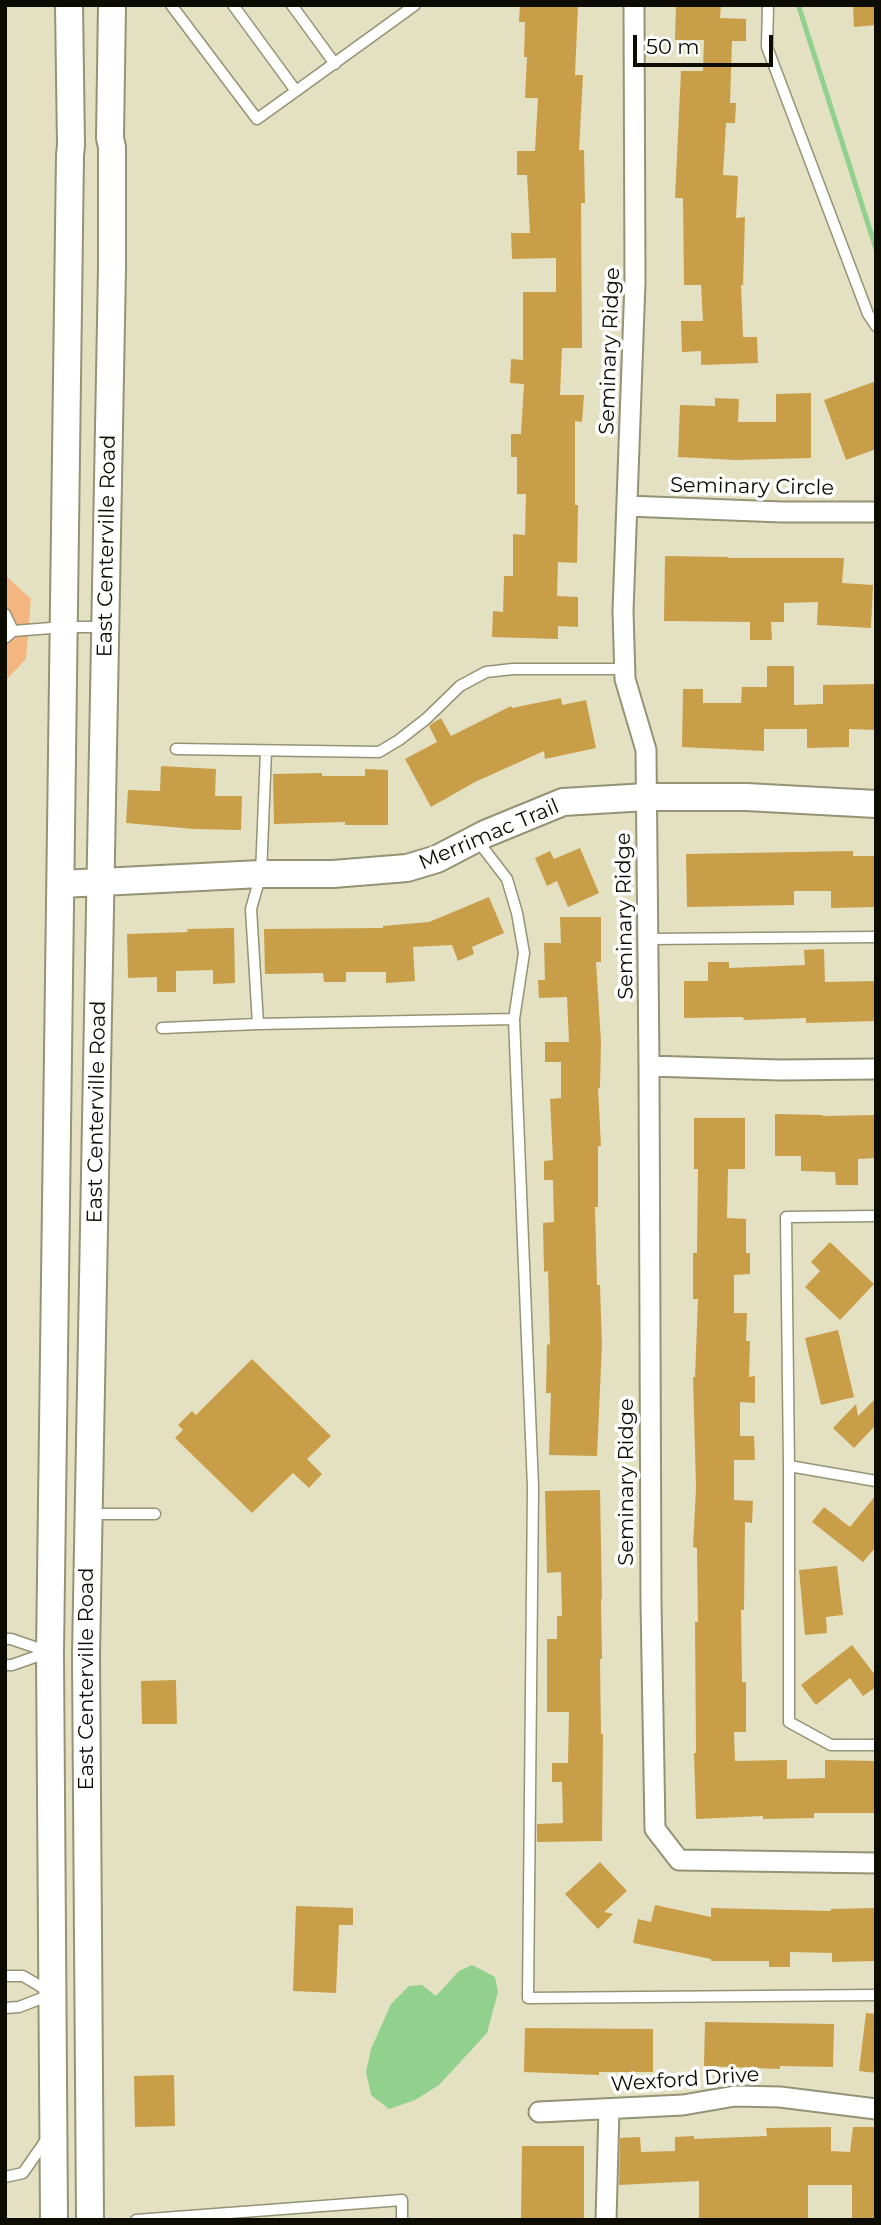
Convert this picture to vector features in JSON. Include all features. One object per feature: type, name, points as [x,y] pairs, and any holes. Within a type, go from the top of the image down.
[{"type":"main road","name":"East Centerville Road","points":[[54,2220],[50,1652],[71,146],[69,5]]},
{"type":"main road","name":"East Centerville Road","points":[[90,2220],[86,1654],[112,268],[112,5]]},
{"type":"main road","name":"Merrimac Trail","points":[[61,884],[261,874],[333,874],[407,868],[437,859],[476,838],[563,802],[647,797],[746,797],[876,804]]},
{"type":"main road","points":[[55,1275],[94,1274]]},
{"type":"main road","points":[[50,1652],[86,1654]]},
{"type":"main road","points":[[54,1994],[88,1991]]},
{"type":"street","name":"Seminary Ridge","points":[[635,5],[635,282],[623,611],[625,679],[646,750],[650,1603],[655,1829],[679,1860],[876,1863]]},
{"type":"street","name":"Seminary Circle","points":[[627,506],[782,512],[876,512]]},
{"type":"street","points":[[649,1066],[780,1070],[876,1069]]},
{"type":"street","name":"Wexford Drive","points":[[539,2112],[683,2105],[735,2096],[780,2097],[876,2109]]},
{"type":"street","points":[[606,2220],[609,2109]]},
{"type":"lane","points":[[171,5],[257,119],[415,5]]},
{"type":"lane","points":[[233,5],[296,91]]},
{"type":"lane","points":[[292,5],[335,64]]},
{"type":"lane","points":[[768,5],[767,47],[868,314],[876,326]]},
{"type":"lane","points":[[5,614],[9,634],[64,627],[106,628]]},
{"type":"lane","points":[[176,749],[379,752],[426,719],[460,686],[486,672],[513,669],[625,669]]},
{"type":"lane","points":[[258,1024],[251,909],[261,874],[266,751]]},
{"type":"lane","points":[[476,838],[506,879],[517,913],[524,953],[514,1019],[533,1487],[528,1998],[876,1995]]},
{"type":"lane","points":[[648,939],[876,937]]},
{"type":"lane","points":[[162,1028],[514,1019]]},
{"type":"lane","points":[[876,1216],[786,1217],[789,1722],[831,1745],[876,1745]]},
{"type":"lane","points":[[789,1466],[876,1481]]},
{"type":"lane","points":[[89,1514],[155,1514]]},
{"type":"lane","points":[[5,1639],[50,1652]]},
{"type":"lane","points":[[5,1665],[50,1652]]},
{"type":"lane","points":[[5,1976],[23,1976],[54,1994]]},
{"type":"lane","points":[[5,2008],[19,2007],[54,1994]]},
{"type":"lane","points":[[5,2177],[23,2173],[54,2127]]},
{"type":"lane","points":[[136,2220],[402,2200],[402,2220]]},
{"type":"shaded area","points":[[5,575],[31,599],[26,659],[5,681]]},
{"type":"shaded area","points":[[472,1965],[495,1977],[498,1992],[487,2033],[439,2085],[415,2100],[389,2109],[371,2095],[366,2072],[371,2049],[391,2004],[409,1986],[422,1985],[436,1996],[459,1971]]},
{"type":"building","points":[[520,5],[578,5],[575,75],[583,75],[579,150],[584,150],[585,203],[581,203],[582,348],[562,348],[560,395],[584,395],[582,422],[575,421],[577,563],[558,562],[557,596],[578,597],[578,627],[558,626],[558,639],[492,637],[493,611],[503,612],[504,576],[513,576],[513,534],[525,535],[526,494],[517,494],[517,457],[511,457],[511,434],[521,434],[524,384],[510,383],[511,359],[523,360],[523,292],[556,292],[556,258],[512,259],[511,233],[530,233],[527,175],[517,175],[517,151],[535,151],[538,98],[525,98],[527,57],[524,57],[525,22],[519,22]]},
{"type":"building","points":[[676,5],[721,5],[720,18],[746,19],[746,41],[732,41],[730,103],[736,103],[735,123],[726,123],[723,175],[738,176],[736,218],[745,217],[741,285],[743,337],[757,337],[758,363],[701,365],[701,351],[682,352],[681,321],[703,321],[701,285],[684,285],[683,198],[675,198],[681,71],[703,71],[704,40],[675,40]]},
{"type":"building","points":[[853,5],[876,5],[876,25],[854,27]]},
{"type":"building","points":[[876,381],[876,449],[846,460],[824,400]]},
{"type":"building","points":[[811,393],[811,458],[736,460],[678,457],[680,405],[715,406],[715,398],[739,399],[738,422],[776,422],[776,394]]},
{"type":"building","points":[[665,556],[844,558],[842,583],[873,585],[871,628],[817,625],[818,602],[784,603],[784,622],[771,622],[772,640],[750,640],[750,622],[664,621]]},
{"type":"building","points":[[767,666],[794,666],[794,705],[823,704],[823,685],[876,684],[876,730],[849,729],[849,747],[807,748],[807,729],[764,729],[764,751],[682,747],[683,689],[703,689],[703,703],[741,703],[742,687],[767,687]]},
{"type":"building","points":[[561,698],[562,705],[586,700],[596,748],[545,759],[544,751],[475,782],[431,807],[405,759],[437,742],[429,726],[441,718],[451,736],[511,706],[512,708]]},
{"type":"building","points":[[161,766],[216,769],[215,796],[242,796],[241,830],[126,823],[128,790],[160,791]]},
{"type":"building","points":[[365,769],[388,770],[388,825],[345,825],[345,822],[274,824],[273,774],[365,776]]},
{"type":"building","points":[[580,848],[599,893],[568,907],[557,881],[547,886],[535,858],[550,851],[554,859]]},
{"type":"building","points":[[853,851],[853,856],[876,856],[876,907],[831,908],[831,891],[794,891],[794,905],[687,907],[686,854]]},
{"type":"building","points":[[489,897],[504,933],[472,947],[474,954],[458,961],[452,945],[413,947],[415,981],[386,983],[386,972],[346,972],[346,982],[324,982],[323,973],[265,974],[264,929],[383,928],[429,922]]},
{"type":"building","points":[[560,917],[601,917],[601,962],[596,962],[601,1042],[598,1088],[601,1146],[598,1146],[598,1207],[595,1207],[602,1345],[597,1456],[549,1455],[551,1393],[546,1393],[547,1344],[550,1345],[548,1271],[544,1272],[543,1223],[554,1222],[553,1180],[544,1180],[544,1161],[553,1160],[550,1099],[561,1098],[561,1062],[545,1062],[545,1042],[569,1042],[567,997],[539,998],[538,980],[545,980],[544,943],[561,943]]},
{"type":"building","points":[[234,928],[235,983],[213,984],[213,970],[176,971],[176,992],[157,992],[157,977],[128,978],[127,934]]},
{"type":"building","points":[[824,949],[825,982],[876,981],[876,1021],[806,1023],[806,1018],[684,1018],[684,981],[708,981],[708,962],[729,962],[729,968],[805,965],[804,950]]},
{"type":"building","points":[[775,1114],[876,1115],[876,1158],[858,1159],[858,1185],[836,1185],[835,1172],[801,1171],[801,1156],[775,1156]]},
{"type":"building","points":[[694,1118],[745,1118],[745,1169],[728,1169],[727,1218],[746,1219],[746,1253],[750,1253],[750,1274],[734,1275],[734,1313],[747,1313],[746,1341],[750,1341],[749,1377],[755,1376],[755,1403],[740,1402],[740,1436],[754,1436],[755,1460],[734,1460],[734,1500],[753,1501],[752,1523],[745,1522],[744,1610],[741,1610],[746,1732],[734,1732],[735,1761],[787,1760],[787,1779],[825,1778],[825,1760],[876,1761],[876,1813],[814,1813],[814,1818],[763,1819],[763,1816],[696,1819],[695,1622],[698,1622],[697,1548],[693,1547],[696,1488],[693,1377],[698,1299],[693,1299],[693,1253],[697,1253],[698,1169],[694,1169]]},
{"type":"building","points":[[830,1242],[874,1284],[840,1320],[805,1287],[820,1271],[811,1262]]},
{"type":"building","points":[[838,1330],[854,1397],[821,1405],[805,1338]]},
{"type":"building","points":[[252,1359],[331,1436],[307,1459],[322,1474],[309,1488],[293,1473],[252,1513],[175,1438],[183,1430],[178,1425],[192,1411],[196,1415]]},
{"type":"building","points":[[876,1398],[876,1425],[854,1448],[833,1428],[856,1404],[858,1416]]},
{"type":"building","points":[[600,1490],[602,1841],[537,1842],[537,1824],[563,1823],[562,1782],[552,1782],[552,1763],[568,1763],[569,1712],[547,1712],[547,1639],[557,1639],[557,1616],[562,1616],[561,1572],[547,1573],[545,1491]]},
{"type":"building","points":[[876,1495],[876,1547],[863,1562],[812,1522],[824,1507],[850,1527]]},
{"type":"building","points":[[837,1566],[843,1615],[826,1617],[827,1633],[805,1635],[799,1570]]},
{"type":"building","points":[[852,1645],[876,1676],[876,1687],[863,1696],[850,1678],[816,1705],[801,1685]]},
{"type":"building","points":[[176,1680],[177,1724],[142,1724],[141,1681]]},
{"type":"building","points":[[600,1862],[627,1891],[604,1912],[613,1914],[598,1929],[565,1894]]},
{"type":"building","points":[[655,1905],[711,1917],[711,1908],[831,1911],[876,1908],[876,1961],[832,1962],[832,1953],[790,1952],[790,1967],[769,1967],[769,1961],[711,1961],[633,1943],[638,1919],[651,1922]]},
{"type":"building","points":[[296,1906],[353,1908],[353,1925],[339,1925],[336,1993],[293,1991]]},
{"type":"building","points":[[866,2013],[876,2014],[876,2073],[859,2071]]},
{"type":"building","points":[[705,2022],[834,2024],[833,2067],[780,2066],[780,2069],[704,2066]]},
{"type":"building","points":[[525,2028],[653,2029],[653,2072],[599,2072],[599,2075],[524,2072]]},
{"type":"building","points":[[174,2075],[175,2126],[135,2127],[134,2076]]},
{"type":"building","points":[[831,2127],[831,2151],[850,2152],[853,2127],[876,2127],[876,2220],[852,2220],[852,2185],[808,2185],[808,2220],[699,2220],[699,2181],[619,2185],[620,2138],[640,2137],[641,2152],[675,2151],[675,2137],[694,2136],[694,2139],[767,2136],[766,2128]]},
{"type":"building","points":[[522,2146],[584,2146],[584,2220],[521,2220]]},
{"type":"waterway","points":[[799,7],[876,249]]}]
